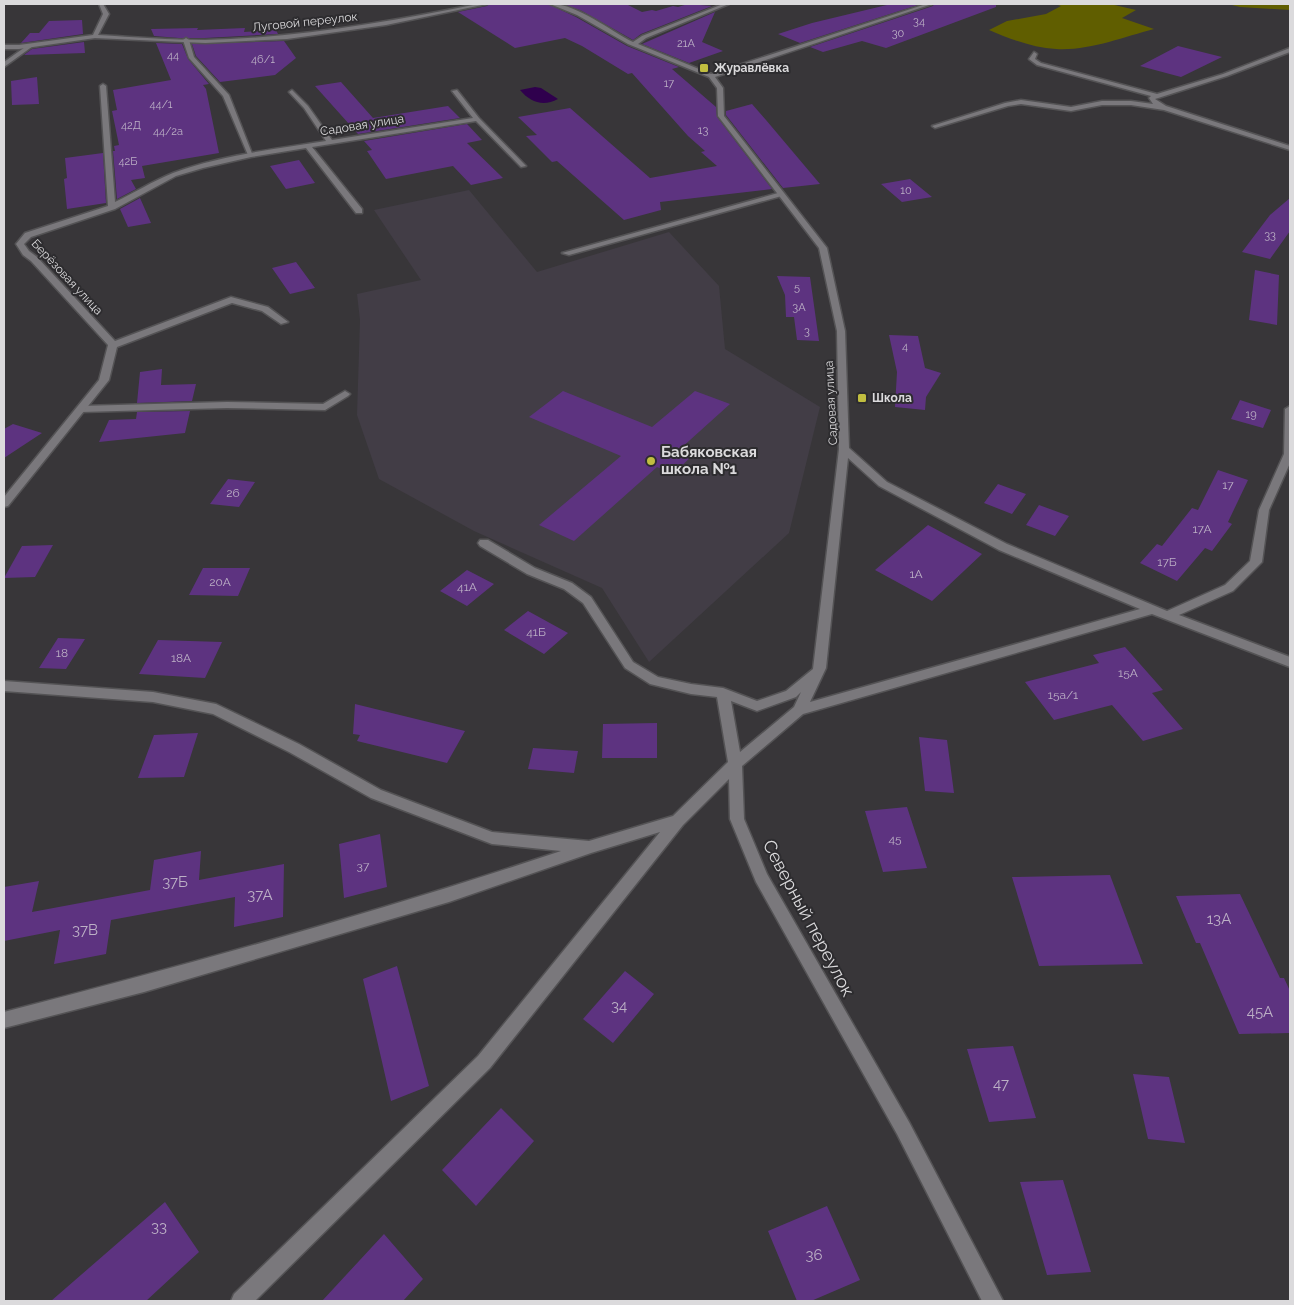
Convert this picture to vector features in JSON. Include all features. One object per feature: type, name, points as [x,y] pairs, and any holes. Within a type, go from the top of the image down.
[{"type":"street","points":[[95,36],[106,14],[101,4]]},
{"type":"street","name":"Луговой переулок","points":[[4,47],[30,46],[95,36],[219,42],[308,36],[382,25],[484,4]]},
{"type":"street","points":[[553,4],[579,14],[634,44],[711,76],[930,4]]},
{"type":"street","points":[[634,44],[644,37],[727,4]]},
{"type":"street","points":[[186,40],[191,57],[226,95],[251,155]]},
{"type":"street","name":"Луговой переулок","points":[[4,65],[30,46]]},
{"type":"street","points":[[1290,50],[1225,75],[1152,98],[1153,102],[1165,108],[1290,148]]},
{"type":"street","points":[[1034,54],[1032,59],[1039,64],[1156,96]]},
{"type":"street","name":"Садовая улица","points":[[711,76],[720,88],[721,116],[823,248],[841,332],[844,449],[883,484],[1003,547],[1153,610],[1290,662]]},
{"type":"street","points":[[103,86],[112,207]]},
{"type":"street","points":[[292,92],[306,107],[330,142]]},
{"type":"street","points":[[455,92],[477,119],[523,166]]},
{"type":"street","points":[[935,126],[1007,104],[1021,102],[1071,110],[1102,103],[1131,103],[1165,108]]},
{"type":"street","name":"Садовая улица","points":[[251,155],[477,119]]},
{"type":"street","points":[[308,146],[359,211]]},
{"type":"street","name":"Берёзовая улица","points":[[113,345],[20,244],[28,235],[44,228],[112,207],[174,175],[201,166],[251,155]]},
{"type":"street","points":[[566,253],[781,195]]},
{"type":"street","points":[[4,504],[104,380],[113,345],[231,300],[265,309],[284,322]]},
{"type":"street","points":[[81,409],[227,405],[325,407],[345,394]]},
{"type":"street","points":[[1169,615],[1229,588],[1256,562],[1264,510],[1289,454],[1290,409]]},
{"type":"street","points":[[242,1301],[484,1062],[678,821],[735,764],[799,710],[820,668],[844,449]]},
{"type":"street","points":[[484,543],[531,571],[568,586],[587,600],[629,664],[655,681],[691,689],[724,693],[757,706],[791,694],[820,668]]},
{"type":"street","points":[[799,710],[1153,610]]},
{"type":"street","points":[[4,686],[153,697],[216,709],[294,748],[376,794],[492,838],[589,848]]},
{"type":"street","name":"Северный переулок","points":[[724,693],[735,764],[738,819],[762,877],[903,1128],[993,1301]]},
{"type":"street","points":[[4,1020],[144,984],[450,895],[589,848],[678,821]]},
{"type":"shaded area","points":[[1055,4],[1110,4],[1136,10],[1122,18],[1154,29],[1093,46],[1068,49],[1030,45],[989,30],[1007,21],[1046,14],[1061,6]]},
{"type":"shaded area","points":[[1228,4],[1290,4],[1290,10],[1240,7]]},
{"type":"shaded area","points":[[535,87],[541,88],[558,99],[547,103],[537,102],[528,98],[520,90]]},
{"type":"shaded area","points":[[469,190],[537,272],[669,232],[719,286],[725,349],[820,407],[789,533],[649,662],[602,588],[474,531],[379,479],[357,415],[360,320],[357,294],[421,280],[374,210]]},
{"type":"building","points":[[489,4],[548,4],[576,17],[627,46],[679,67],[672,69],[716,107],[717,117],[772,189],[660,202],[661,210],[624,220],[557,161],[552,162],[526,136],[537,135],[518,117],[570,108],[650,178],[717,166],[701,152],[705,151],[688,136],[632,73],[628,74],[565,38],[515,48],[458,12]]},
{"type":"building","points":[[563,4],[626,4],[642,12],[688,4],[712,6],[641,34],[633,40],[582,11]]},
{"type":"building","points":[[891,4],[921,4],[800,43],[778,34],[812,23]]},
{"type":"building","points":[[934,4],[996,4],[996,7],[886,48],[862,41],[823,52],[810,47],[933,6]]},
{"type":"building","points":[[715,12],[702,42],[723,51],[689,63],[642,44]]},
{"type":"building","points":[[82,20],[83,34],[21,43],[30,33],[39,33],[49,21]]},
{"type":"building","points":[[198,28],[197,30],[245,28],[244,32],[276,30],[278,34],[179,38],[154,36],[151,29]]},
{"type":"building","points":[[284,41],[296,58],[275,75],[220,82],[196,56],[192,44]]},
{"type":"building","points":[[84,42],[85,53],[24,55],[32,49]]},
{"type":"building","points":[[156,43],[182,44],[188,59],[209,84],[203,85],[206,89],[219,153],[142,166],[145,178],[131,180],[136,189],[117,199],[113,151],[115,151],[114,146],[119,145],[112,111],[117,110],[113,90],[171,80]]},
{"type":"building","points":[[1178,46],[1222,57],[1181,77],[1140,66]]},
{"type":"building","points":[[37,77],[39,104],[12,105],[11,81]]},
{"type":"building","points":[[341,82],[373,118],[448,106],[460,118],[358,134],[315,86]]},
{"type":"building","points":[[752,104],[820,184],[783,188],[726,115],[726,111]]},
{"type":"building","points":[[467,124],[482,140],[467,143],[503,178],[471,185],[453,166],[386,179],[367,151],[372,150],[364,141]]},
{"type":"building","points":[[103,153],[106,203],[67,209],[64,179],[67,178],[65,158]]},
{"type":"building","points":[[299,160],[315,183],[286,189],[270,166]]},
{"type":"building","points":[[910,179],[932,197],[902,202],[881,184]]},
{"type":"building","points":[[140,198],[151,223],[128,227],[120,209]]},
{"type":"building","points":[[1290,198],[1290,231],[1270,259],[1242,252],[1270,215]]},
{"type":"building","points":[[296,262],[315,288],[290,294],[272,268]]},
{"type":"building","points":[[1255,270],[1279,275],[1277,325],[1249,320]]},
{"type":"building","points":[[777,276],[810,277],[819,341],[797,340],[794,317],[786,317],[785,295]]},
{"type":"building","points":[[889,335],[918,336],[925,368],[941,373],[926,397],[925,410],[895,407],[897,372]]},
{"type":"building","points":[[162,369],[161,385],[196,384],[192,401],[137,403],[140,372]]},
{"type":"building","name":"Бабяковская школа №1","points":[[563,391],[652,427],[695,391],[730,404],[680,449],[694,454],[673,474],[657,467],[574,541],[539,525],[621,456],[529,417]]},
{"type":"building","points":[[1240,400],[1271,410],[1263,428],[1231,419]]},
{"type":"building","points":[[190,411],[185,433],[99,442],[109,420],[136,419],[137,412]]},
{"type":"building","points":[[13,424],[42,433],[4,458],[4,429]]},
{"type":"building","points":[[1218,470],[1248,480],[1228,522],[1232,524],[1212,551],[1205,548],[1177,581],[1140,563],[1157,544],[1162,546],[1192,508],[1198,510]]},
{"type":"building","points":[[228,479],[255,482],[239,507],[210,504]]},
{"type":"building","points":[[998,484],[1026,494],[1012,514],[984,503]]},
{"type":"building","points":[[1039,505],[1069,516],[1055,536],[1026,525]]},
{"type":"building","points":[[928,525],[982,554],[932,601],[875,570]]},
{"type":"building","points":[[53,545],[35,577],[4,578],[22,546]]},
{"type":"building","points":[[203,568],[250,568],[238,596],[189,595]]},
{"type":"building","points":[[467,570],[494,584],[467,606],[440,591]]},
{"type":"building","points":[[528,611],[568,633],[544,654],[504,630]]},
{"type":"building","points":[[58,638],[85,639],[66,669],[39,668]]},
{"type":"building","points":[[158,640],[222,642],[205,678],[139,674]]},
{"type":"building","points":[[1125,647],[1163,690],[1152,693],[1183,729],[1143,741],[1112,705],[1054,720],[1025,682],[1099,663],[1093,655]]},
{"type":"building","points":[[355,704],[465,731],[447,763],[357,741],[360,735],[353,734]]},
{"type":"building","points":[[657,723],[657,758],[602,758],[603,724]]},
{"type":"building","points":[[198,733],[184,777],[138,778],[154,735]]},
{"type":"building","points":[[919,737],[947,740],[954,793],[925,791]]},
{"type":"building","points":[[533,748],[578,751],[574,773],[528,769]]},
{"type":"building","points":[[907,807],[927,868],[883,872],[865,811]]},
{"type":"building","points":[[380,834],[387,887],[344,898],[339,844]]},
{"type":"building","points":[[201,851],[199,880],[284,864],[283,917],[234,927],[235,897],[111,920],[106,954],[54,964],[60,930],[4,941],[4,887],[39,881],[32,912],[150,890],[154,860]]},
{"type":"building","points":[[1110,875],[1143,964],[1039,966],[1012,877]]},
{"type":"building","points":[[1240,894],[1280,978],[1284,978],[1290,991],[1290,1033],[1239,1034],[1200,943],[1196,943],[1176,896]]},
{"type":"building","points":[[397,966],[429,1086],[391,1101],[363,979]]},
{"type":"building","points":[[625,971],[654,994],[613,1043],[583,1019]]},
{"type":"building","points":[[1013,1046],[1036,1118],[989,1122],[967,1049]]},
{"type":"building","points":[[1133,1074],[1169,1077],[1185,1143],[1148,1139]]},
{"type":"building","points":[[501,1108],[534,1141],[476,1206],[442,1170]]},
{"type":"building","points":[[1063,1180],[1091,1272],[1047,1275],[1020,1182]]},
{"type":"building","points":[[165,1202],[199,1252],[146,1301],[51,1301]]},
{"type":"building","points":[[827,1206],[860,1280],[811,1301],[797,1301],[768,1231]]},
{"type":"building","points":[[384,1234],[423,1279],[403,1301],[322,1301]]},
{"type":"place","name":"Журавлёвка","points":[[704,68]]},
{"type":"place","name":"Школа","points":[[862,398]]},
{"type":"place","name":"Бабяковская школа №1","points":[[651,461]]}]
